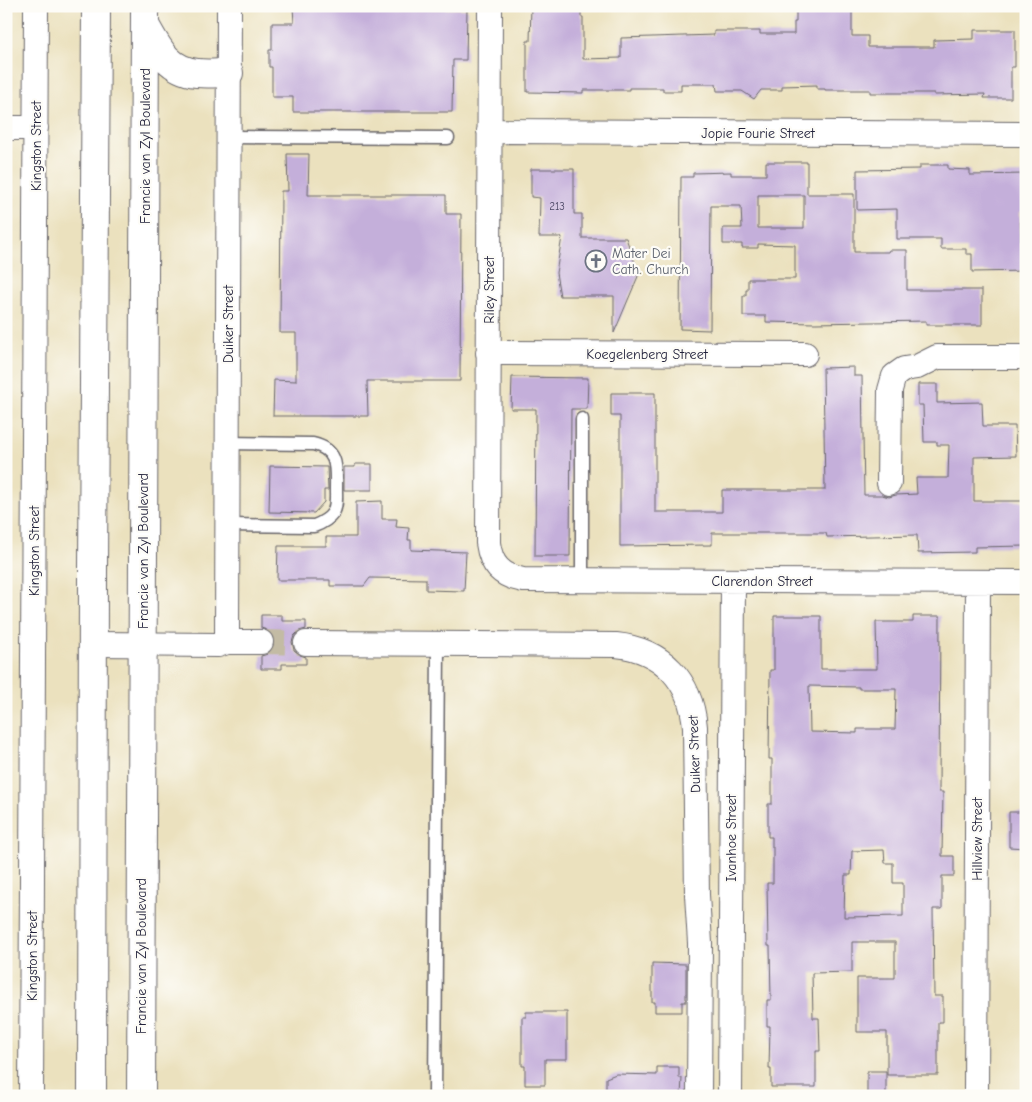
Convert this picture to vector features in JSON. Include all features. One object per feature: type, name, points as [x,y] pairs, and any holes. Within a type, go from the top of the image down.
[{"type":"main road","points":[[92,1096],[96,6]]},
{"type":"main road","points":[[145,16],[159,50],[174,65],[190,72],[228,73]]},
{"type":"main road","name":"Francie van Zyl Boulevard","points":[[141,1096],[145,16]]},
{"type":"street","name":"Kingston Street","points":[[31,1096],[36,6]]},
{"type":"street","name":"Duiker Street","points":[[227,642],[228,6]]},
{"type":"street","name":"Riley Street","points":[[490,6],[488,543],[489,553],[500,570]]},
{"type":"street","points":[[6,128],[36,128]]},
{"type":"street","name":"Jopie Fourie Street","points":[[490,131],[1026,134]]},
{"type":"street","name":"Koegelenberg Street","points":[[488,353],[805,354]]},
{"type":"street","points":[[889,483],[890,390],[894,376],[904,369],[917,368],[937,357],[1026,357]]},
{"type":"street","name":"Clarendon Street","points":[[500,570],[507,576],[523,580],[1026,582]]},
{"type":"street","name":"Ivanhoe Street","points":[[730,1096],[732,581]]},
{"type":"street","name":"Hillview Street","points":[[976,1096],[978,582]]},
{"type":"street","points":[[93,644],[218,645],[227,642],[261,642]]},
{"type":"street","name":"Duiker Street","points":[[306,643],[628,646],[651,654],[671,670],[684,687],[690,700],[694,713],[695,727],[697,895],[700,943],[699,1096]]},
{"type":"lane","points":[[229,136],[448,138]]},
{"type":"lane","points":[[582,419],[582,580]]},
{"type":"lane","points":[[227,525],[314,526],[329,518],[334,512],[336,505],[336,465],[331,453],[320,446],[313,444],[228,443]]},
{"type":"lane","points":[[435,1096],[438,644]]},
{"type":"building","points":[[531,6],[581,6],[581,17],[583,17],[583,59],[621,58],[621,38],[714,35],[714,31],[760,31],[760,34],[794,34],[796,6],[852,6],[852,36],[868,36],[868,47],[934,47],[934,40],[974,39],[974,30],[1015,30],[1015,67],[1011,67],[1011,98],[984,98],[985,94],[934,95],[934,93],[870,93],[870,90],[825,90],[817,89],[817,85],[782,86],[782,90],[761,90],[754,99],[742,91],[717,91],[716,84],[681,84],[681,91],[663,91],[663,88],[629,88],[629,90],[583,90],[583,93],[527,92],[527,41],[530,41]]},
{"type":"building","points":[[293,7],[467,9],[466,60],[453,60],[452,112],[293,112],[293,97],[272,97],[272,67],[269,67],[269,50],[272,50],[272,23],[294,23]]},
{"type":"building","points":[[287,154],[309,154],[308,195],[446,195],[446,214],[461,214],[460,381],[367,381],[368,416],[273,416],[274,380],[296,381],[296,333],[280,333],[281,191],[288,191]]},
{"type":"building","points":[[766,162],[807,162],[807,194],[854,194],[854,252],[907,250],[907,290],[982,290],[982,325],[926,325],[926,321],[766,322],[766,316],[743,316],[743,296],[746,296],[746,290],[748,290],[748,279],[795,279],[795,245],[758,244],[758,248],[742,248],[742,244],[723,244],[723,228],[742,228],[741,206],[711,206],[710,330],[680,329],[681,177],[693,177],[693,173],[731,172],[731,175],[766,175]],"holes":[[[758,195],[804,195],[804,228],[758,228]]]},
{"type":"building","points":[[920,165],[948,165],[948,169],[970,170],[970,175],[1026,174],[1026,212],[1020,212],[1021,246],[1026,246],[1026,271],[972,272],[972,254],[966,254],[966,249],[941,249],[941,239],[897,239],[897,209],[857,210],[857,170],[920,169]]},
{"type":"building","points":[[531,169],[574,169],[574,214],[582,214],[582,238],[626,238],[639,274],[614,333],[614,296],[560,296],[556,273],[562,237],[539,237],[540,198],[531,197]]},
{"type":"building","points":[[854,367],[854,376],[862,376],[864,495],[889,497],[917,494],[916,478],[948,478],[949,445],[937,445],[937,442],[924,442],[923,405],[918,405],[918,384],[937,384],[937,403],[982,402],[983,426],[1015,426],[1016,456],[974,457],[974,501],[1026,501],[1026,546],[975,547],[975,552],[918,553],[917,535],[827,537],[826,533],[712,533],[712,545],[620,546],[620,416],[611,416],[611,393],[655,393],[655,512],[722,512],[722,490],[825,490],[823,368]]},
{"type":"building","points":[[512,377],[588,378],[587,409],[571,409],[570,556],[535,556],[536,409],[511,409]]},
{"type":"building","points":[[355,464],[372,464],[372,490],[344,490],[344,467],[355,467]]},
{"type":"building","points":[[270,466],[327,467],[328,490],[324,490],[324,502],[314,513],[269,512]]},
{"type":"building","points":[[382,501],[382,519],[397,519],[396,527],[409,528],[408,540],[411,540],[411,550],[466,552],[464,591],[426,590],[426,579],[370,578],[364,586],[330,586],[330,580],[277,580],[278,546],[326,546],[326,537],[356,537],[356,502]]},
{"type":"building","points":[[261,615],[282,615],[282,621],[306,621],[306,629],[299,631],[294,636],[292,642],[294,650],[306,657],[306,664],[282,664],[282,669],[261,669],[261,656],[268,654],[275,642],[273,635],[261,628]]},
{"type":"building","points":[[774,616],[821,616],[821,669],[877,669],[876,622],[913,622],[913,616],[940,616],[939,792],[943,792],[942,856],[954,856],[954,876],[942,876],[942,909],[933,909],[934,996],[943,996],[943,1022],[938,1022],[938,1075],[887,1075],[887,1032],[857,1032],[857,978],[895,978],[895,942],[852,942],[852,972],[812,973],[813,1018],[819,1018],[820,1051],[816,1051],[816,1087],[771,1087],[771,1069],[769,1069],[770,1026],[767,1026],[767,1000],[771,1000],[767,883],[773,883],[773,847],[772,837],[768,837],[768,804],[772,804],[772,759],[769,759],[770,670],[774,670]],"holes":[[[809,686],[896,689],[895,729],[857,729],[857,733],[810,732]],[[884,850],[885,863],[893,863],[893,883],[903,883],[903,916],[844,917],[845,875],[851,875],[852,851]]]},
{"type":"building","points":[[1009,812],[1026,812],[1026,848],[1009,847]]},
{"type":"building","points":[[652,963],[686,964],[686,1002],[682,1002],[682,1012],[655,1012],[655,1002],[652,1002]]},
{"type":"building","points":[[526,1012],[567,1012],[567,1059],[545,1059],[545,1085],[525,1085],[525,1066],[522,1066],[522,1017],[526,1017]]},
{"type":"building","points":[[657,1067],[679,1067],[679,1078],[682,1078],[681,1096],[606,1096],[606,1078],[616,1074],[657,1075]]},
{"type":"building","points":[[867,1071],[886,1071],[886,1096],[867,1096]]},
{"type":"tunnel","points":[[261,642],[306,643]]},
{"type":"place","name":"Mater Dei Cath. Church","points":[[596,261]]}]
